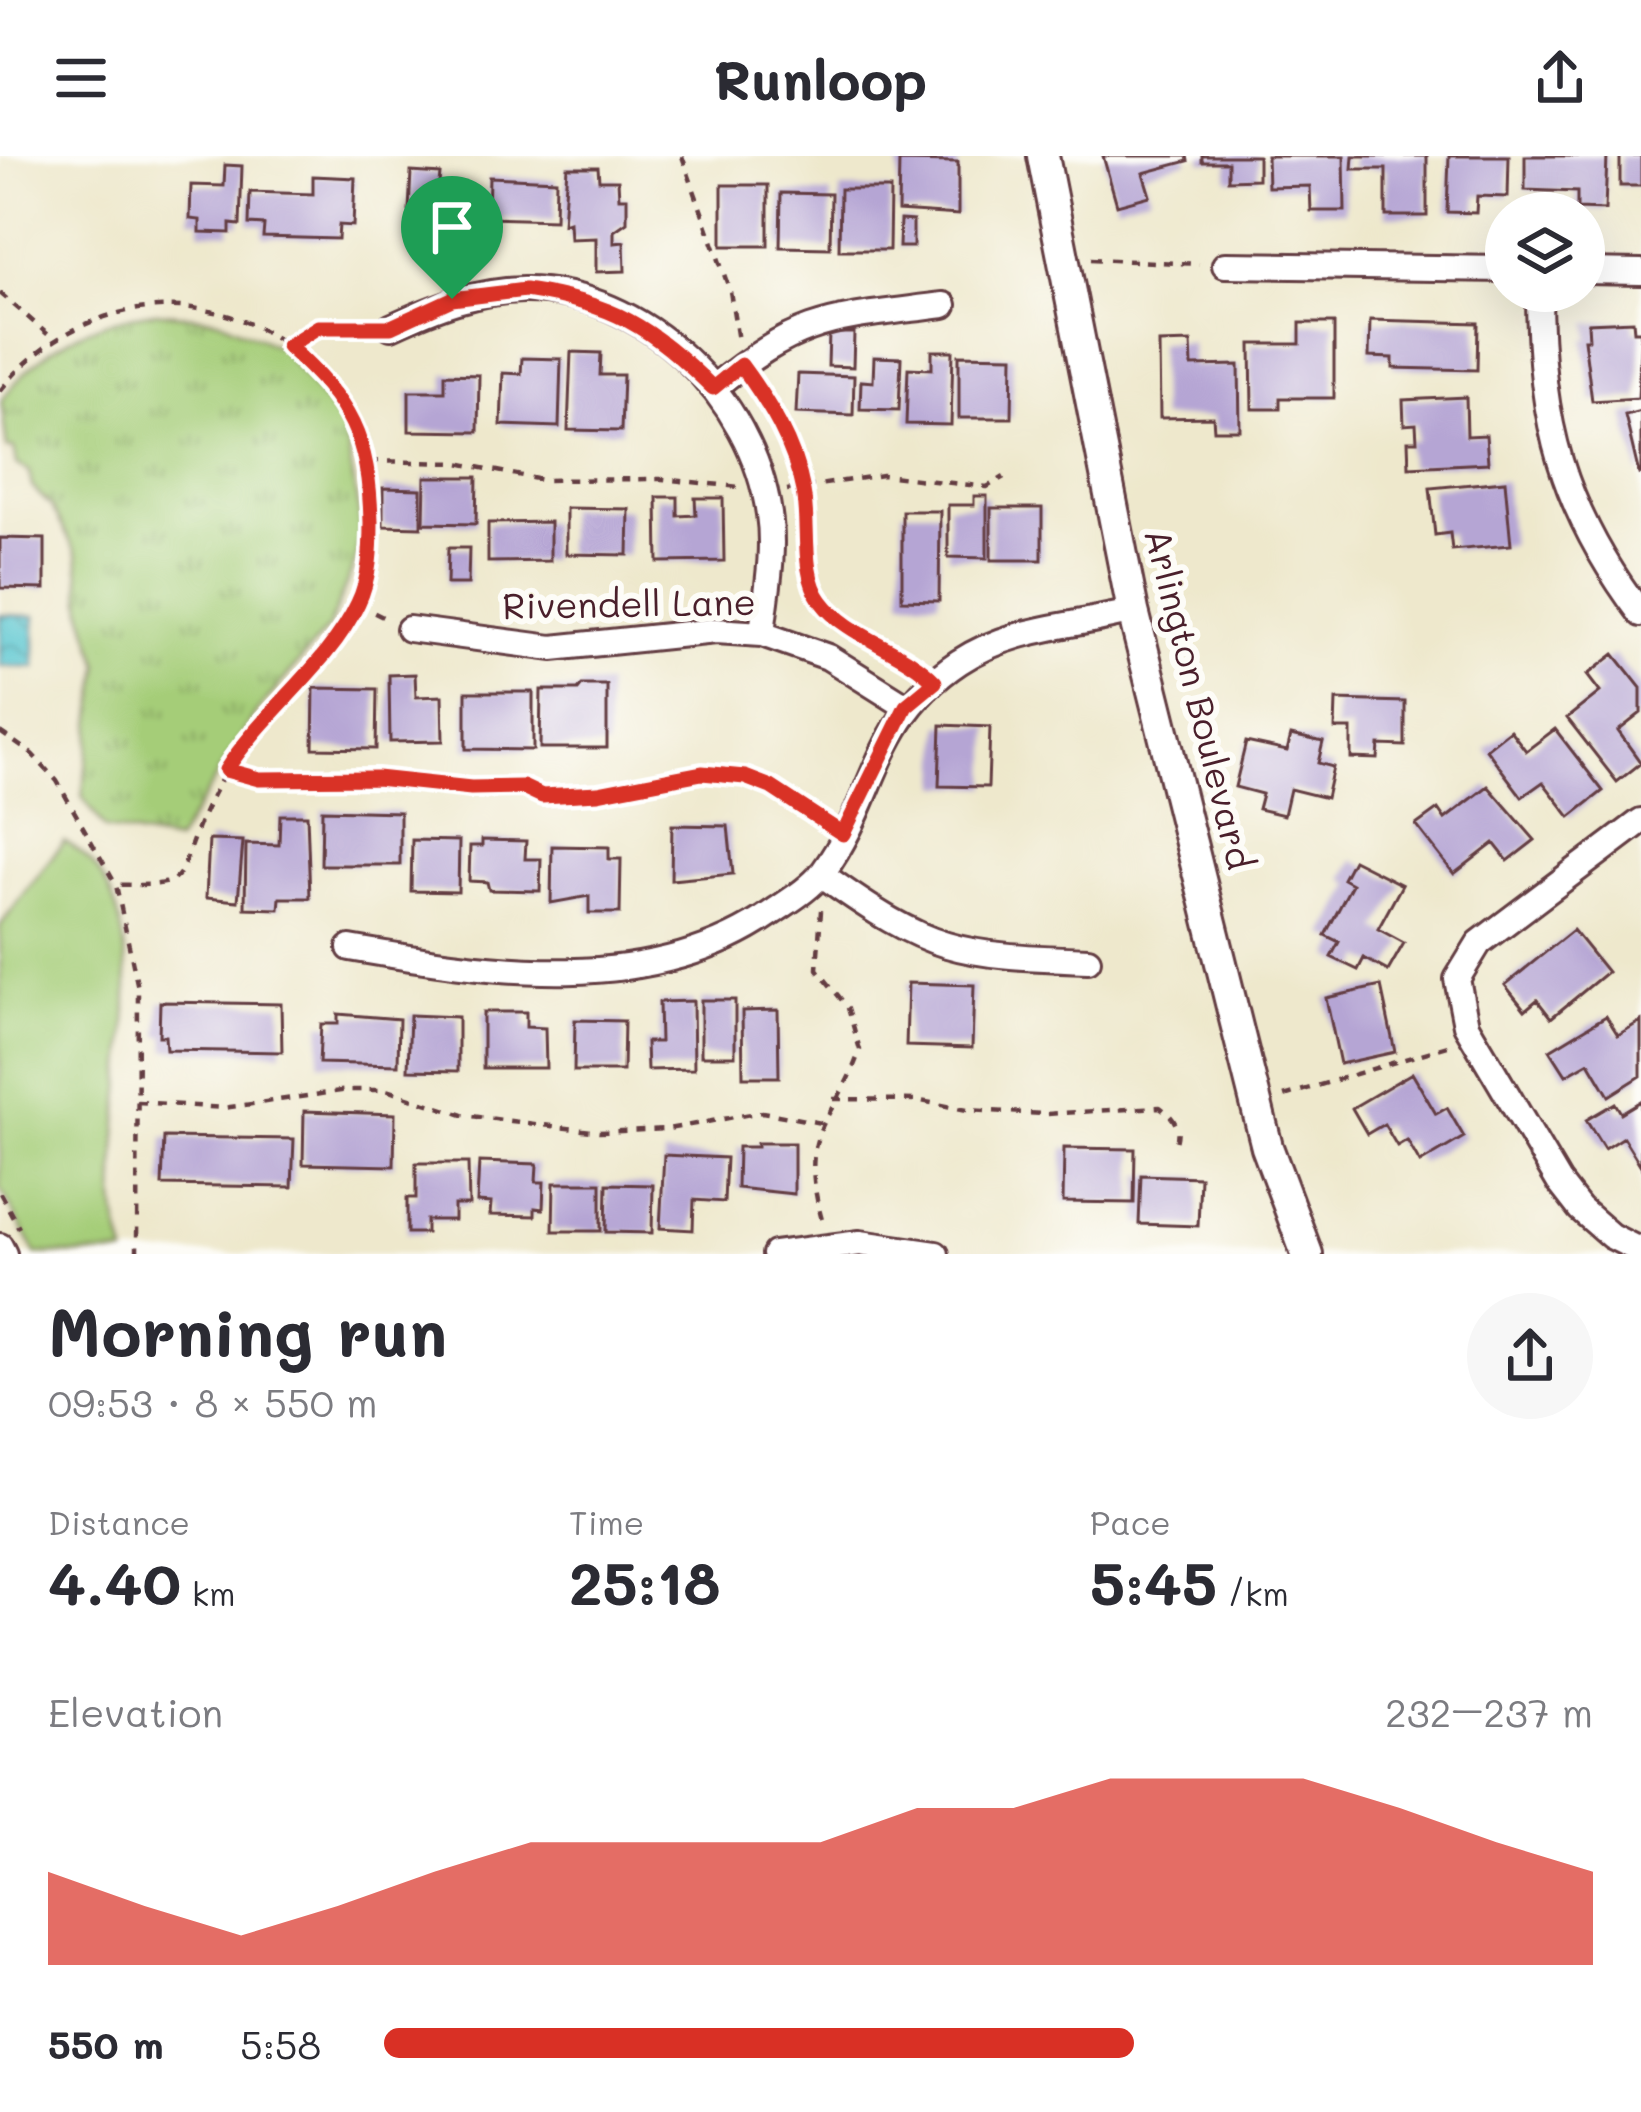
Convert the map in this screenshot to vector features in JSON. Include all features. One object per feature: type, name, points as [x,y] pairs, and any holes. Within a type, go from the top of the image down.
[{"type":"street","name":"Arlington Boulevard","points":[[1043,156],[1067,258],[1133,611],[1256,1105],[1289,1216],[1307,1254]]},
{"type":"street","points":[[1225,265],[1485,269]]},
{"type":"street","points":[[1605,271],[1641,272]]},
{"type":"street","points":[[391,327],[452,299],[525,290],[582,298],[652,332],[713,388],[745,436],[764,490],[771,541],[762,634]]},
{"type":"street","points":[[713,388],[778,338],[818,321],[944,305]]},
{"type":"street","points":[[1539,312],[1539,376],[1555,452],[1588,531],[1641,614]]},
{"type":"street","points":[[350,949],[478,966],[601,970],[662,964],[744,932],[821,874],[906,706],[956,664],[1006,638],[1133,611]]},
{"type":"street","name":"Rivendell Lane","points":[[409,629],[552,648],[716,631],[762,634],[828,657],[906,706]]},
{"type":"street","points":[[1641,821],[1479,943],[1457,979],[1460,1012],[1580,1209],[1611,1236],[1641,1251]]},
{"type":"street","points":[[821,874],[902,931],[932,944],[984,956],[1088,960]]},
{"type":"street","points":[[775,1254],[860,1243],[936,1254]]},
{"type":"path","points":[[682,156],[730,291],[741,365],[770,405],[803,490],[809,572],[820,600],[850,625],[902,653],[935,682]]},
{"type":"path","points":[[1067,258],[1225,265]]},
{"type":"path","points":[[0,292],[52,338]]},
{"type":"path","points":[[0,391],[52,338],[86,321],[154,305],[219,313],[288,346],[322,376],[352,420],[370,461],[371,557],[358,605],[298,683],[249,734],[201,815],[182,872],[170,882],[116,884]]},
{"type":"path","points":[[288,346],[318,327],[391,327]]},
{"type":"path","points":[[370,461],[458,463],[542,480],[662,479],[764,490],[803,490],[882,475],[987,487],[1004,478]]},
{"type":"path","points":[[358,605],[409,629]]},
{"type":"path","points":[[0,731],[32,754],[57,781],[116,884],[138,988],[137,1254]]},
{"type":"path","points":[[226,770],[259,779],[377,778],[471,788],[523,787],[542,796],[725,775],[771,787],[843,834]]},
{"type":"path","points":[[821,874],[817,969],[848,1008],[860,1050],[821,1123],[812,1173],[826,1232]]},
{"type":"path","points":[[1256,1105],[1474,1038]]},
{"type":"path","points":[[137,1102],[224,1108],[348,1090],[386,1090],[463,1115],[598,1132],[668,1129],[762,1112],[821,1123]]},
{"type":"path","points":[[832,1101],[916,1100],[967,1110],[1046,1114],[1160,1107],[1175,1118],[1179,1136],[1174,1148]]},
{"type":"path","points":[[0,1193],[9,1245]]},
{"type":"green space","points":[[156,312],[218,319],[281,348],[344,426],[361,525],[356,560],[329,627],[256,713],[176,842],[105,829],[82,796],[100,666],[83,612],[78,556],[52,507],[32,487],[29,471],[17,464],[14,448],[7,448],[1,401],[32,365],[68,339],[109,322]]},
{"type":"green space","points":[[64,841],[97,870],[117,910],[125,958],[127,1010],[115,1167],[117,1215],[126,1254],[36,1254],[0,1188],[0,926]]},
{"type":"water","points":[[0,615],[35,616],[35,668],[0,666]]},
{"type":"building","points":[[1103,156],[1187,156],[1188,161],[1143,173],[1150,196],[1117,205]]},
{"type":"building","points":[[1202,156],[1258,156],[1258,179],[1228,180],[1228,162],[1202,162]]},
{"type":"building","points":[[1267,156],[1344,156],[1345,211],[1311,211],[1310,186],[1268,187]]},
{"type":"building","points":[[1353,156],[1427,156],[1427,216],[1386,216],[1386,169],[1352,169]]},
{"type":"building","points":[[1449,156],[1509,156],[1508,192],[1477,196],[1476,213],[1447,212]]},
{"type":"building","points":[[1525,156],[1607,156],[1605,210],[1605,192],[1525,190]]},
{"type":"building","points":[[1620,156],[1641,156],[1641,186],[1620,186]]},
{"type":"building","points":[[899,161],[958,162],[958,215],[898,211]]},
{"type":"building","points":[[225,165],[242,166],[240,225],[230,224],[230,233],[200,232],[200,220],[190,219],[191,185],[224,186]]},
{"type":"building","points":[[567,167],[598,167],[599,180],[618,180],[619,198],[627,198],[627,222],[614,231],[614,243],[624,242],[625,271],[596,272],[596,238],[570,239],[569,222],[563,224]]},
{"type":"building","points":[[411,172],[440,174],[439,183],[459,184],[457,223],[437,222],[438,212],[409,210]]},
{"type":"building","points":[[313,176],[355,178],[353,226],[339,225],[338,239],[263,237],[264,225],[249,224],[250,192],[313,194]]},
{"type":"building","points":[[489,177],[556,180],[555,220],[488,218]]},
{"type":"building","points":[[722,185],[768,185],[768,246],[722,246]]},
{"type":"building","points":[[840,189],[890,189],[889,250],[839,250]]},
{"type":"building","points":[[781,193],[831,194],[830,248],[780,247]]},
{"type":"building","points":[[900,220],[913,221],[913,247],[899,247]]},
{"type":"building","points":[[1370,320],[1478,323],[1477,370],[1393,368],[1393,358],[1369,357]]},
{"type":"building","points":[[1633,321],[1634,331],[1641,331],[1638,398],[1592,401],[1584,339],[1589,339],[1588,323]]},
{"type":"building","points":[[1300,323],[1334,323],[1334,398],[1280,398],[1280,409],[1252,409],[1251,344],[1300,344]]},
{"type":"building","points":[[829,333],[854,333],[853,367],[828,366]]},
{"type":"building","points":[[1191,342],[1192,366],[1239,365],[1240,430],[1214,430],[1213,417],[1160,418],[1159,343]]},
{"type":"building","points":[[932,351],[953,351],[951,425],[906,424],[908,368],[932,369]]},
{"type":"building","points":[[571,352],[601,353],[600,375],[623,375],[621,431],[568,430]]},
{"type":"building","points":[[959,355],[1013,356],[1012,418],[959,418]]},
{"type":"building","points":[[874,357],[901,358],[899,410],[860,409],[861,381],[873,382]]},
{"type":"building","points":[[522,358],[561,359],[559,427],[501,425],[503,373],[521,374]]},
{"type":"building","points":[[445,374],[479,375],[478,432],[409,431],[409,391],[445,391]]},
{"type":"building","points":[[798,374],[854,376],[853,415],[796,413]]},
{"type":"building","points":[[1466,397],[1467,436],[1486,435],[1488,463],[1409,467],[1408,441],[1417,441],[1416,424],[1404,425],[1403,400]]},
{"type":"building","points":[[1641,411],[1641,473],[1639,474],[1625,415]]},
{"type":"building","points":[[425,477],[477,477],[476,524],[424,523]]},
{"type":"building","points":[[1505,481],[1511,545],[1452,550],[1450,533],[1435,535],[1430,488]]},
{"type":"building","points":[[383,488],[421,489],[421,527],[383,526]]},
{"type":"building","points":[[974,496],[987,496],[987,558],[948,557],[948,505],[974,505]]},
{"type":"building","points":[[657,497],[678,497],[678,516],[696,515],[695,498],[723,498],[724,561],[658,562]]},
{"type":"building","points":[[566,508],[629,509],[628,555],[566,554]]},
{"type":"building","points":[[991,508],[1042,508],[1042,560],[991,560]]},
{"type":"building","points":[[902,511],[940,511],[939,601],[902,600]]},
{"type":"building","points":[[550,522],[550,561],[488,562],[488,523]]},
{"type":"building","points":[[0,538],[45,539],[45,589],[0,588]]},
{"type":"building","points":[[448,548],[469,548],[468,584],[447,584]]},
{"type":"building","points":[[1614,654],[1641,688],[1641,713],[1618,731],[1641,763],[1617,782],[1567,718],[1600,692],[1587,675]]},
{"type":"building","points":[[415,674],[416,697],[442,696],[443,741],[390,742],[389,675]]},
{"type":"building","points":[[582,685],[607,685],[607,748],[540,748],[541,690],[578,690]]},
{"type":"building","points":[[314,688],[377,689],[376,749],[313,748]]},
{"type":"building","points":[[466,692],[533,692],[533,750],[466,749]]},
{"type":"building","points":[[1336,700],[1405,702],[1405,746],[1379,745],[1378,759],[1351,758],[1351,729],[1335,729]]},
{"type":"building","points":[[941,725],[990,727],[988,787],[939,786]]},
{"type":"building","points":[[1555,729],[1603,791],[1570,817],[1543,782],[1522,797],[1486,749],[1510,730],[1526,751]]},
{"type":"building","points":[[1291,735],[1323,742],[1318,763],[1333,767],[1326,798],[1290,789],[1284,815],[1258,809],[1262,794],[1235,787],[1246,742],[1287,751]]},
{"type":"building","points":[[1488,786],[1535,840],[1508,861],[1494,843],[1454,874],[1416,825],[1438,809],[1445,819]]},
{"type":"building","points":[[322,810],[400,812],[400,865],[321,865]]},
{"type":"building","points":[[280,815],[307,815],[310,898],[280,898],[279,909],[245,908],[246,844],[279,845]]},
{"type":"building","points":[[672,825],[728,826],[733,874],[671,880]]},
{"type":"building","points":[[209,840],[243,841],[238,901],[206,898]]},
{"type":"building","points":[[412,840],[459,841],[458,892],[411,891]]},
{"type":"building","points":[[482,840],[526,841],[525,859],[541,859],[540,891],[489,890],[487,882],[469,881],[470,846],[482,846]]},
{"type":"building","points":[[552,846],[609,847],[609,859],[621,859],[620,913],[589,913],[589,896],[551,903]]},
{"type":"building","points":[[1353,860],[1402,885],[1378,929],[1404,943],[1388,971],[1364,958],[1358,970],[1331,957],[1339,942],[1325,935],[1352,884],[1343,879]]},
{"type":"building","points":[[1573,930],[1607,972],[1551,1018],[1537,1000],[1525,1010],[1505,985]]},
{"type":"building","points":[[908,983],[974,985],[972,1048],[906,1046]]},
{"type":"building","points":[[1381,986],[1395,1052],[1340,1064],[1326,998]]},
{"type":"building","points":[[701,1000],[735,1000],[735,1056],[701,1056]]},
{"type":"building","points":[[693,1001],[694,1069],[647,1070],[646,1042],[660,1042],[659,1002]]},
{"type":"building","points":[[160,1002],[281,1004],[282,1052],[166,1050],[165,1036],[159,1036]]},
{"type":"building","points":[[778,1010],[779,1077],[743,1077],[742,1011]]},
{"type":"building","points":[[483,1012],[526,1012],[526,1027],[545,1028],[546,1068],[483,1068]]},
{"type":"building","points":[[338,1014],[399,1019],[398,1065],[319,1063],[321,1024],[338,1024]]},
{"type":"building","points":[[410,1015],[458,1017],[458,1071],[408,1070]]},
{"type":"building","points":[[1606,1016],[1618,1035],[1641,1021],[1641,1076],[1609,1096],[1589,1062],[1566,1075],[1550,1050]]},
{"type":"building","points":[[575,1020],[624,1021],[623,1071],[574,1071]]},
{"type":"building","points":[[1412,1073],[1436,1114],[1447,1108],[1464,1137],[1420,1163],[1407,1140],[1397,1146],[1384,1124],[1367,1134],[1352,1108]]},
{"type":"building","points":[[1641,1101],[1641,1166],[1623,1137],[1604,1149],[1586,1120],[1615,1103],[1621,1113]]},
{"type":"building","points":[[304,1111],[395,1114],[394,1166],[303,1164]]},
{"type":"building","points":[[164,1137],[294,1139],[292,1187],[162,1185]]},
{"type":"building","points":[[757,1143],[794,1143],[794,1194],[737,1188],[738,1147],[757,1147]]},
{"type":"building","points":[[1064,1148],[1135,1149],[1134,1203],[1063,1202]]},
{"type":"building","points":[[664,1155],[726,1158],[724,1202],[694,1200],[693,1230],[660,1228]]},
{"type":"building","points":[[479,1162],[537,1164],[536,1182],[544,1182],[543,1209],[535,1208],[535,1216],[490,1215],[491,1203],[477,1202]]},
{"type":"building","points":[[416,1163],[468,1163],[469,1205],[454,1205],[454,1220],[426,1220],[426,1233],[407,1233],[407,1198],[416,1198]]},
{"type":"building","points":[[1141,1175],[1200,1177],[1198,1226],[1139,1224]]},
{"type":"building","points":[[554,1183],[601,1183],[601,1231],[553,1231]]},
{"type":"building","points":[[607,1184],[653,1185],[652,1233],[606,1232]]},
{"type":"route","points":[[525,290],[582,298],[616,310],[652,332],[713,388],[741,365],[770,405],[793,454],[803,490],[809,572],[820,600],[830,612],[919,665],[935,682],[906,706],[843,834],[771,787],[745,777],[702,773],[598,793],[542,796],[523,787],[471,788],[377,778],[259,779],[226,770],[249,734],[298,683],[358,605],[371,557],[370,461],[352,420],[322,376],[288,346],[318,327],[391,327],[452,299],[525,290]]}]
